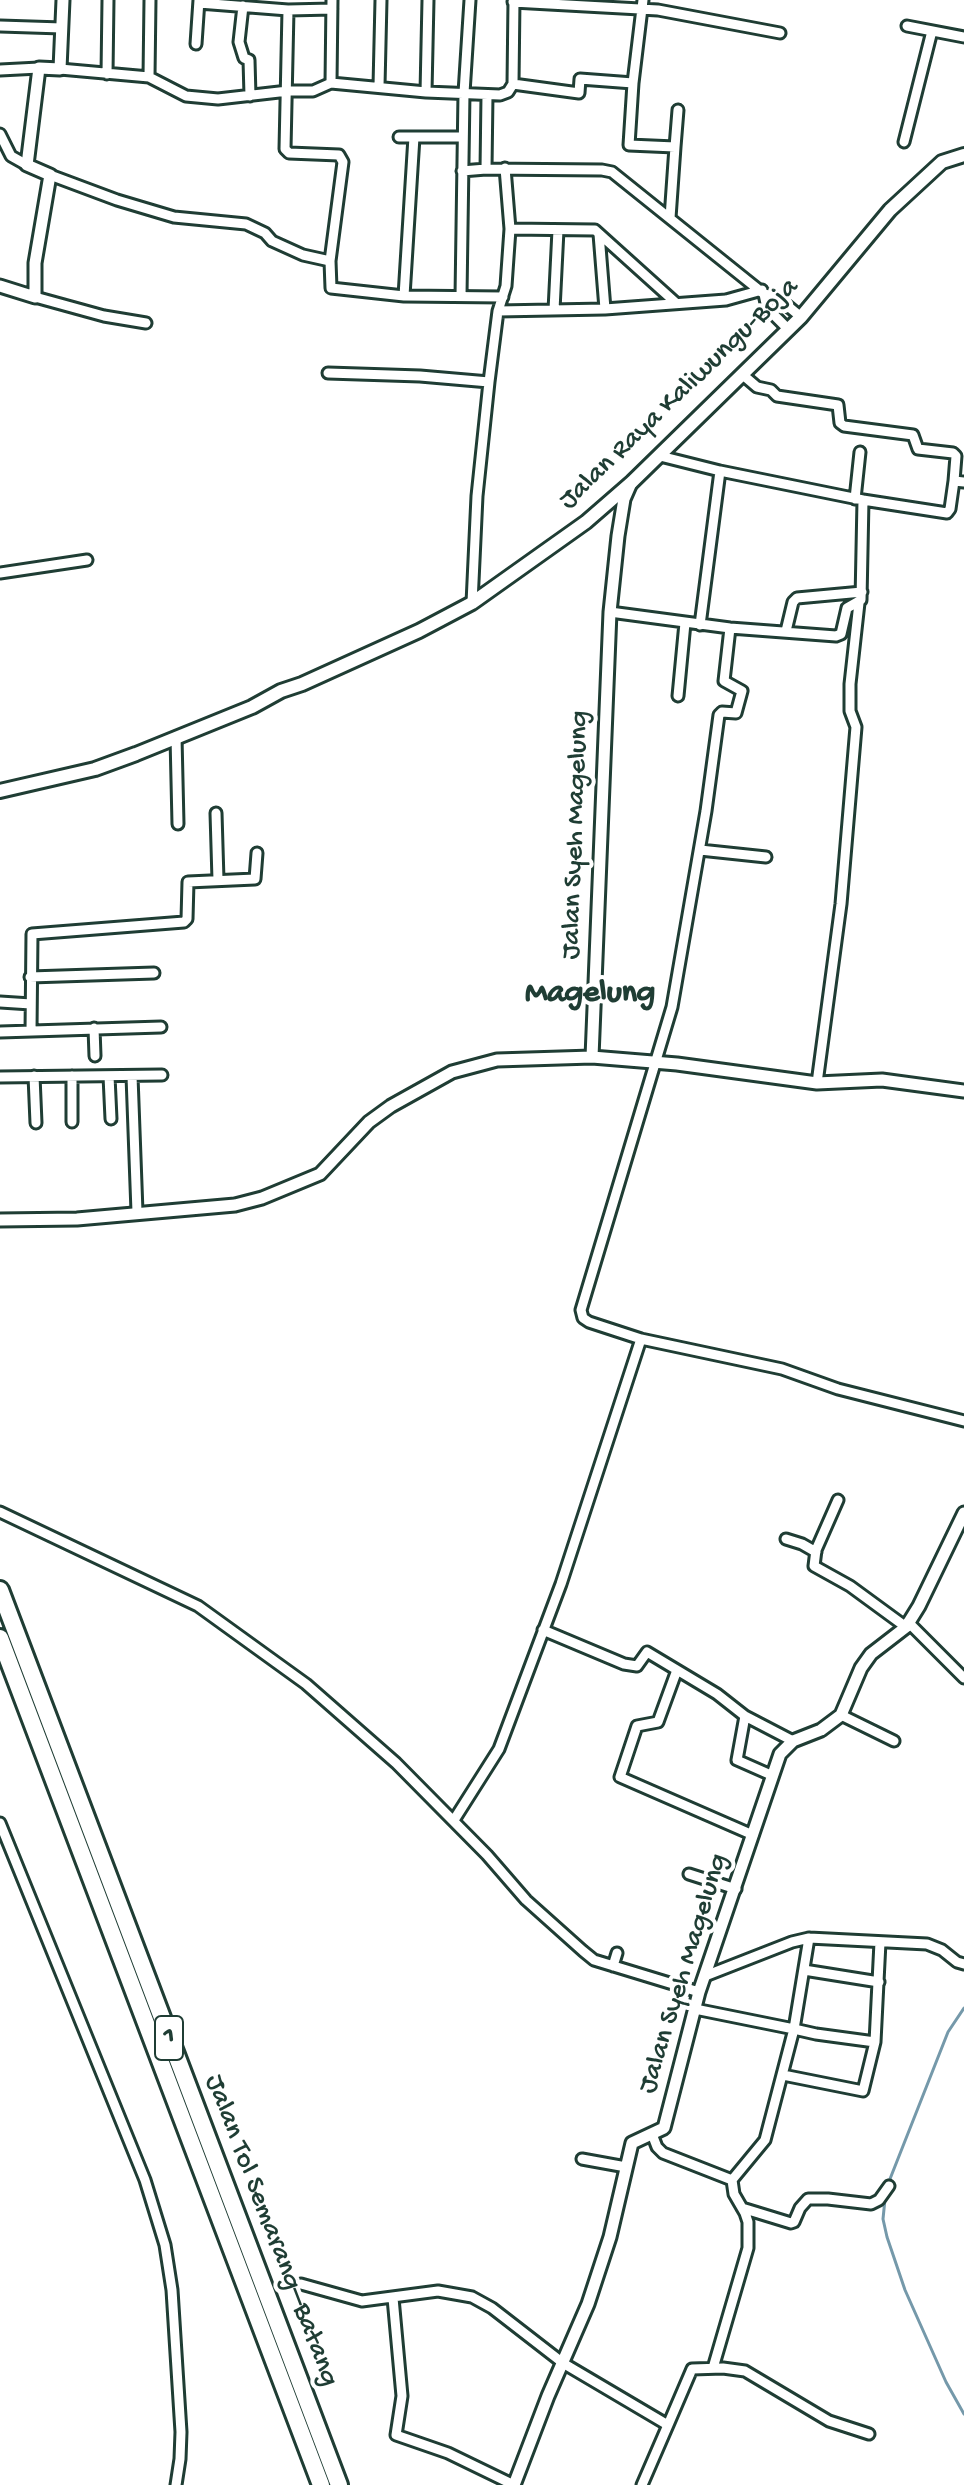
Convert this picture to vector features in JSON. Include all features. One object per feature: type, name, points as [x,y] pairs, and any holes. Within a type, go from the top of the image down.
[{"type":"highway","name":"Jalan Tol Semarang–Batang","points":[[0,1590],[339,2485]]},
{"type":"highway","name":"Jalan Tol Semarang–Batang","points":[[0,1638],[321,2485]]},
{"type":"main road","name":"Jalan Raya Kaliwungu-Boja","points":[[0,791],[95,769],[252,707],[472,603],[586,522],[632,482],[801,317],[890,210],[942,162],[964,155]]},
{"type":"street","points":[[60,69],[63,0]]},
{"type":"street","points":[[107,74],[108,0]]},
{"type":"street","points":[[149,77],[150,0]]},
{"type":"street","points":[[379,86],[381,0]]},
{"type":"street","points":[[426,92],[428,0]]},
{"type":"street","points":[[461,296],[464,93],[470,0]]},
{"type":"street","points":[[196,44],[199,1],[243,6],[276,4],[288,10],[332,5],[331,83]]},
{"type":"street","points":[[0,70],[39,68],[149,77],[186,96],[221,100],[288,91],[313,91],[331,83],[487,95],[505,93],[513,84],[514,1],[643,4],[780,33]]},
{"type":"street","points":[[643,4],[629,145],[675,147]]},
{"type":"street","points":[[243,6],[239,42],[244,58],[249,60],[250,96]]},
{"type":"street","points":[[288,10],[286,152],[339,155],[343,162],[330,261],[332,290],[404,296],[503,297]]},
{"type":"street","points":[[0,26],[62,28]]},
{"type":"street","points":[[907,26],[964,37]]},
{"type":"street","points":[[904,142],[932,31]]},
{"type":"street","points":[[27,165],[39,68]]},
{"type":"street","points":[[513,84],[579,93],[580,79],[633,83]]},
{"type":"street","points":[[486,169],[487,95]]},
{"type":"street","points":[[670,218],[678,110]]},
{"type":"street","points":[[0,134],[11,156],[50,175],[174,217],[246,224],[265,233],[272,241],[303,255],[330,261]]},
{"type":"street","points":[[399,137],[463,137]]},
{"type":"street","points":[[404,296],[414,137]]},
{"type":"street","points":[[462,171],[505,168],[607,171],[763,292],[777,297],[801,317]]},
{"type":"street","points":[[472,603],[477,496],[489,382],[498,311],[506,286],[510,229],[505,168]]},
{"type":"street","points":[[35,297],[35,263],[50,175]]},
{"type":"street","points":[[510,229],[592,230],[676,303]]},
{"type":"street","points":[[554,310],[558,230]]},
{"type":"street","points":[[599,234],[605,309]]},
{"type":"street","points":[[0,286],[104,316],[146,323]]},
{"type":"street","points":[[498,311],[605,309],[726,300],[763,292]]},
{"type":"street","points":[[763,292],[767,308],[788,329]]},
{"type":"street","points":[[328,373],[489,382]]},
{"type":"street","points":[[660,456],[859,500],[947,513],[950,509],[959,481],[953,453],[917,448],[913,435],[844,426],[840,423],[838,405],[777,396],[771,390],[757,387],[743,375]]},
{"type":"street","points":[[817,1083],[841,904],[856,727],[850,711],[850,684],[862,592],[860,452]]},
{"type":"street","points":[[700,625],[720,471]]},
{"type":"street","name":"Jalan Syeh Magelung","points":[[592,1057],[610,612],[618,536],[626,493],[632,482]]},
{"type":"street","points":[[0,573],[87,560]]},
{"type":"street","points":[[786,631],[793,602],[797,598],[862,592]]},
{"type":"street","points":[[610,612],[700,625],[839,635],[847,608],[859,603]]},
{"type":"street","points":[[678,696],[685,623]]},
{"type":"street","points":[[730,628],[724,681],[742,691],[736,713],[722,712],[719,715],[700,850],[672,1007],[581,1310],[585,1321],[641,1339],[782,1369],[838,1389],[964,1421]]},
{"type":"street","points":[[176,737],[178,824]]},
{"type":"street","points":[[216,813],[218,880]]},
{"type":"street","points":[[700,850],[766,857]]},
{"type":"street","points":[[31,1031],[32,934],[184,922],[187,919],[187,883],[192,880],[255,879],[257,853]]},
{"type":"street","points":[[30,977],[154,973]]},
{"type":"street","points":[[0,1002],[31,1004]]},
{"type":"street","points":[[0,1032],[161,1027]]},
{"type":"street","points":[[94,1028],[95,1056]]},
{"type":"street","points":[[0,1220],[77,1219],[235,1205],[267,1197],[320,1174],[369,1122],[391,1106],[452,1072],[497,1060],[592,1057],[655,1061],[817,1083],[882,1080],[964,1091]]},
{"type":"street","points":[[0,1077],[162,1075]]},
{"type":"street","points":[[34,1076],[36,1123]]},
{"type":"street","points":[[72,1076],[72,1122]]},
{"type":"street","points":[[109,1076],[111,1119]]},
{"type":"street","points":[[132,1076],[137,1212]]},
{"type":"street","points":[[454,1820],[499,1749],[543,1630],[641,1339]]},
{"type":"street","points":[[838,1500],[816,1552],[815,1567],[907,1624],[964,1678]]},
{"type":"street","points":[[2,1513],[198,1606],[306,1684],[396,1763],[454,1820],[545,1919],[591,1958],[699,1992]]},
{"type":"street","points":[[543,1630],[624,1664],[637,1666],[646,1652],[717,1694],[745,1716],[793,1741],[821,1730],[841,1715],[857,1674],[866,1660],[907,1624],[939,1568],[964,1513]]},
{"type":"street","points":[[786,1539],[816,1552]]},
{"type":"street","points":[[677,1670],[658,1722],[637,1726],[620,1777],[753,1835]]},
{"type":"street","points":[[841,1715],[894,1741]]},
{"type":"street","points":[[745,1716],[736,1759],[771,1775]]},
{"type":"street","name":"Jalan Syeh Magelung","points":[[514,2485],[579,2327],[606,2250],[632,2143],[664,2128],[699,1992],[736,1889],[771,1775],[780,1754],[793,1741]]},
{"type":"street","points":[[0,1823],[145,2180],[165,2245],[172,2290],[181,2432],[176,2485]]},
{"type":"street","points":[[689,1874],[736,1889]]},
{"type":"street","points":[[705,1976],[809,1938],[927,1944],[964,1964]]},
{"type":"street","points":[[713,2368],[746,2258],[748,2222],[732,2191],[732,2180],[765,2140],[794,2029],[809,1938]]},
{"type":"street","points":[[783,2075],[863,2091],[875,2042],[880,1942]]},
{"type":"street","points":[[613,1966],[617,1953]]},
{"type":"street","points":[[804,1970],[879,1982]]},
{"type":"street","points":[[695,2009],[875,2042]]},
{"type":"street","points":[[652,2134],[663,2153],[732,2180]]},
{"type":"street","points":[[582,2159],[626,2167]]},
{"type":"street","points":[[742,2208],[791,2223],[808,2199],[871,2204],[889,2186]]},
{"type":"street","points":[[301,2284],[362,2301],[438,2291],[472,2297],[492,2308],[563,2363],[668,2425]]},
{"type":"street","points":[[393,2298],[402,2396],[396,2435],[448,2453],[514,2485]]},
{"type":"street","points":[[642,2485],[689,2373],[696,2368],[745,2371],[819,2416],[869,2434]]},
{"type":"waterway","points":[[888,2184],[948,2032],[964,2008]]},
{"type":"waterway","points":[[885,2199],[883,2219],[905,2290],[946,2382],[964,2414]]},
{"type":"district","name":"Magelung","points":[[590,995]]}]
